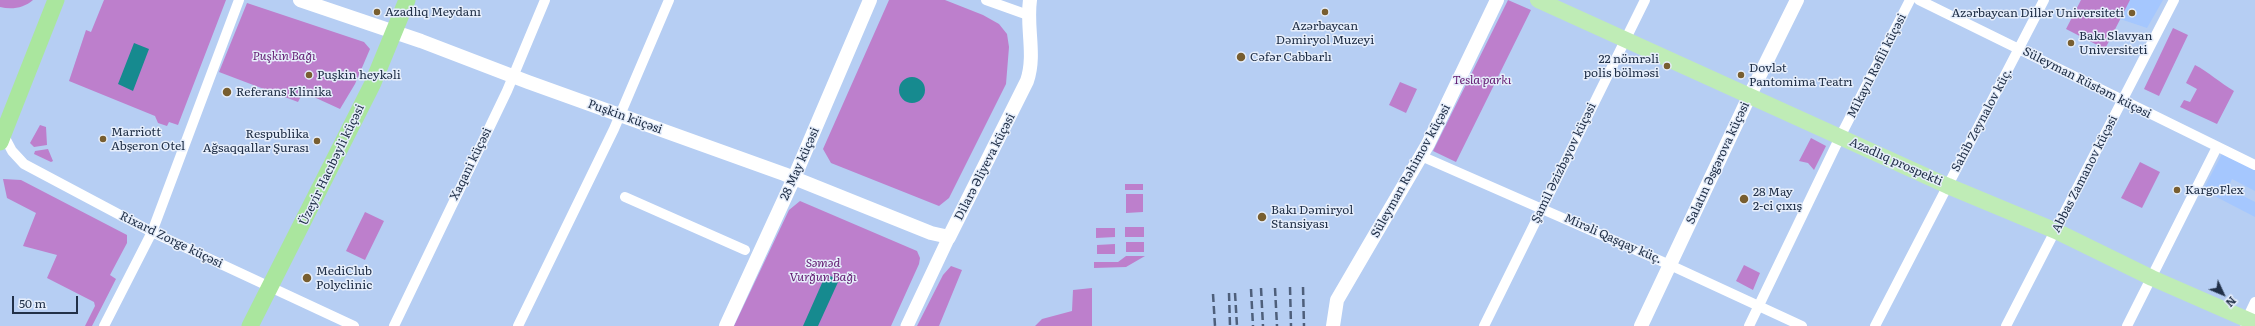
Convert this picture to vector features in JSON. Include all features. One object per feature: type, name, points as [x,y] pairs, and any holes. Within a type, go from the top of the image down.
[{"type":"highway","points":[[2,138],[56,0]]},
{"type":"highway","name":"Üzeyir Hacıbəyli küçəsi","points":[[250,326],[372,85],[407,0]]},
{"type":"main road","name":"Puşkin küçəsi","points":[[300,0],[394,32],[794,178],[931,233],[949,237]]},
{"type":"main road","name":"28 May küçəsi","points":[[726,326],[794,178],[870,0]]},
{"type":"main road","name":"Dilarə Əliyeva küçəsi","points":[[949,237],[1027,81],[1031,60],[1028,15],[1030,0]]},
{"type":"main road","name":"Süleyman Rəhimov küçəsi","points":[[1333,323],[1338,300],[1421,156],[1497,0]]},
{"type":"main road","name":"Azadlıq prospekti","points":[[1538,0],[1948,186],[2056,231],[2248,323]]},
{"type":"main road","name":"Salatın Əsgərova küçəsi","points":[[1641,326],[1750,95],[1797,0]]},
{"type":"street","points":[[104,326],[152,232],[239,0]]},
{"type":"street","name":"Xaqani küçəsi","points":[[394,326],[513,76],[545,0]]},
{"type":"street","points":[[518,326],[620,115],[669,0]]},
{"type":"street","points":[[986,0],[1028,15]]},
{"type":"street","name":"Şamil Əzizbəyov küçəsi","points":[[1484,326],[1645,0]]},
{"type":"street","name":"Mikayıl Rəfili küçəsi","points":[[1749,326],[1840,137],[1910,0]]},
{"type":"street","name":"Süleyman Rüstəm küçəsi","points":[[1919,0],[2255,165]]},
{"type":"street","name":"Sahib Zeynalov küç.","points":[[1875,326],[2044,0]]},
{"type":"street","name":"Abbas Zamanov küçəsi","points":[[2006,326],[2174,0]]},
{"type":"street","name":"Rixard Zorge küçəsi","points":[[2,138],[24,164],[152,232],[354,326]]},
{"type":"street","points":[[2127,326],[2217,147]]},
{"type":"street","name":"Mirəli Qaşqay küç.","points":[[1421,156],[1670,265],[1802,326]]},
{"type":"street","points":[[625,197],[745,250]]},
{"type":"street","name":"Dilarə Əliyeva küçəsi","points":[[907,326],[949,237]]},
{"type":"street","points":[[2248,323],[2255,302]]},
{"type":"shaded area","name":"Azərbaycan Dillər Universiteti","points":[[2082,0],[2163,0],[2147,28],[2120,19]]},
{"type":"shaded area","points":[[134,43],[149,49],[133,91],[118,84]]},
{"type":"shaded area","points":[[912,77],[921,81],[925,90],[921,99],[912,103],[903,99],[899,90],[903,81]]},
{"type":"shaded area","points":[[2222,154],[2255,170],[2255,191],[2232,179],[2228,188],[2255,202],[2255,217],[2203,190]]},
{"type":"shaded area","points":[[826,274],[839,280],[818,326],[803,326]]},
{"type":"green space","points":[[0,0],[33,0],[22,7],[9,8],[0,7]]},
{"type":"green space","points":[[104,0],[226,0],[178,125],[169,122],[167,126],[158,123],[155,116],[69,81],[86,30],[91,32]]},
{"type":"green space","points":[[889,0],[945,0],[983,15],[999,24],[1007,34],[1009,47],[1006,84],[949,198],[939,206],[831,163],[823,149]]},
{"type":"green space","name":"Tesla parkı","points":[[1508,0],[1531,10],[1456,162],[1433,151]]},
{"type":"green space","points":[[2081,0],[2130,0],[2105,49],[2066,29]]},
{"type":"green space","name":"Puşkin Bağı","points":[[247,3],[364,42],[370,49],[355,84],[340,109],[303,92],[298,102],[219,72]]},
{"type":"green space","points":[[2173,28],[2188,35],[2159,96],[2144,89]]},
{"type":"green space","points":[[2195,65],[2234,91],[2217,124],[2180,107],[2184,100],[2190,102],[2197,89],[2186,83]]},
{"type":"green space","points":[[1400,82],[1417,89],[1406,113],[1389,105]]},
{"type":"green space","points":[[40,125],[46,127],[47,145],[34,147],[30,143]]},
{"type":"green space","points":[[1811,138],[1826,146],[1814,170],[1808,163],[1799,161]]},
{"type":"green space","points":[[48,149],[53,161],[51,162],[34,154],[35,151]]},
{"type":"green space","points":[[2140,162],[2160,172],[2142,208],[2121,198]]},
{"type":"green space","points":[[3,179],[21,180],[127,235],[127,243],[110,275],[116,279],[92,326],[85,326],[95,306],[94,302],[47,278],[57,255],[23,246],[36,213],[7,198]]},
{"type":"green space","points":[[1125,184],[1143,184],[1143,190],[1125,190]]},
{"type":"green space","points":[[1126,194],[1143,194],[1143,212],[1126,213]]},
{"type":"green space","name":"Səməd Vurğun Bağı","points":[[800,201],[917,251],[920,258],[919,264],[891,326],[734,326],[789,210]]},
{"type":"green space","points":[[365,212],[384,221],[365,260],[346,251]]},
{"type":"green space","points":[[1125,227],[1144,227],[1144,237],[1125,237]]},
{"type":"green space","points":[[1096,228],[1115,228],[1115,237],[1096,238]]},
{"type":"green space","points":[[1126,242],[1144,242],[1144,252],[1126,252]]},
{"type":"green space","points":[[1115,244],[1115,254],[1097,254],[1097,245]]},
{"type":"green space","points":[[1126,256],[1145,256],[1126,267],[1094,268],[1094,262],[1118,262]]},
{"type":"green space","points":[[1744,265],[1760,273],[1753,290],[1736,281]]},
{"type":"green space","points":[[951,266],[962,270],[939,326],[917,326],[943,275]]},
{"type":"green space","points":[[1092,288],[1092,326],[1035,326],[1042,319],[1072,311],[1073,290]]},
{"type":"railway","points":[[1290,287],[1291,326]]},
{"type":"railway","points":[[1303,287],[1304,326]]},
{"type":"railway","points":[[1261,288],[1263,326]]},
{"type":"railway","points":[[1275,288],[1277,326]]},
{"type":"railway","points":[[1251,289],[1253,326]]},
{"type":"railway","points":[[1229,293],[1230,326]]},
{"type":"railway","points":[[1235,293],[1237,326]]},
{"type":"railway","points":[[1213,294],[1215,326]]},
{"type":"place","name":"Azadlıq Meydanı","points":[[377,12]]},
{"type":"place","name":"Azərbaycan Dəmiryol Muzeyi","points":[[1325,12]]},
{"type":"place","name":"Azərbaycan Dillər Universiteti","points":[[2132,13]]},
{"type":"place","name":"Bakı Slavyan Universiteti","points":[[2071,43]]},
{"type":"place","name":"Cəfər Cabbarlı","points":[[1241,57]]},
{"type":"place","name":"22 nömrəli polis bölməsi","points":[[1667,66]]},
{"type":"place","name":"Puşkin heykəli","points":[[309,75]]},
{"type":"place","name":"Dovlət Pantomima Teatrı","points":[[1741,75]]},
{"type":"place","name":"Referans Klinika","points":[[227,92]]},
{"type":"place","name":"Marriott Abşeron Otel","points":[[103,139]]},
{"type":"place","name":"Respublika Ağsaqqallar Şurası","points":[[317,141]]},
{"type":"place","name":"KargoFlex","points":[[2177,190]]},
{"type":"place","name":"28 May 2-ci çıxış","points":[[1744,199]]},
{"type":"place","name":"Bakı Dəmiryol Stansiyası","points":[[1262,217]]},
{"type":"place","name":"MediClub Polyclinic","points":[[307,278]]}]
